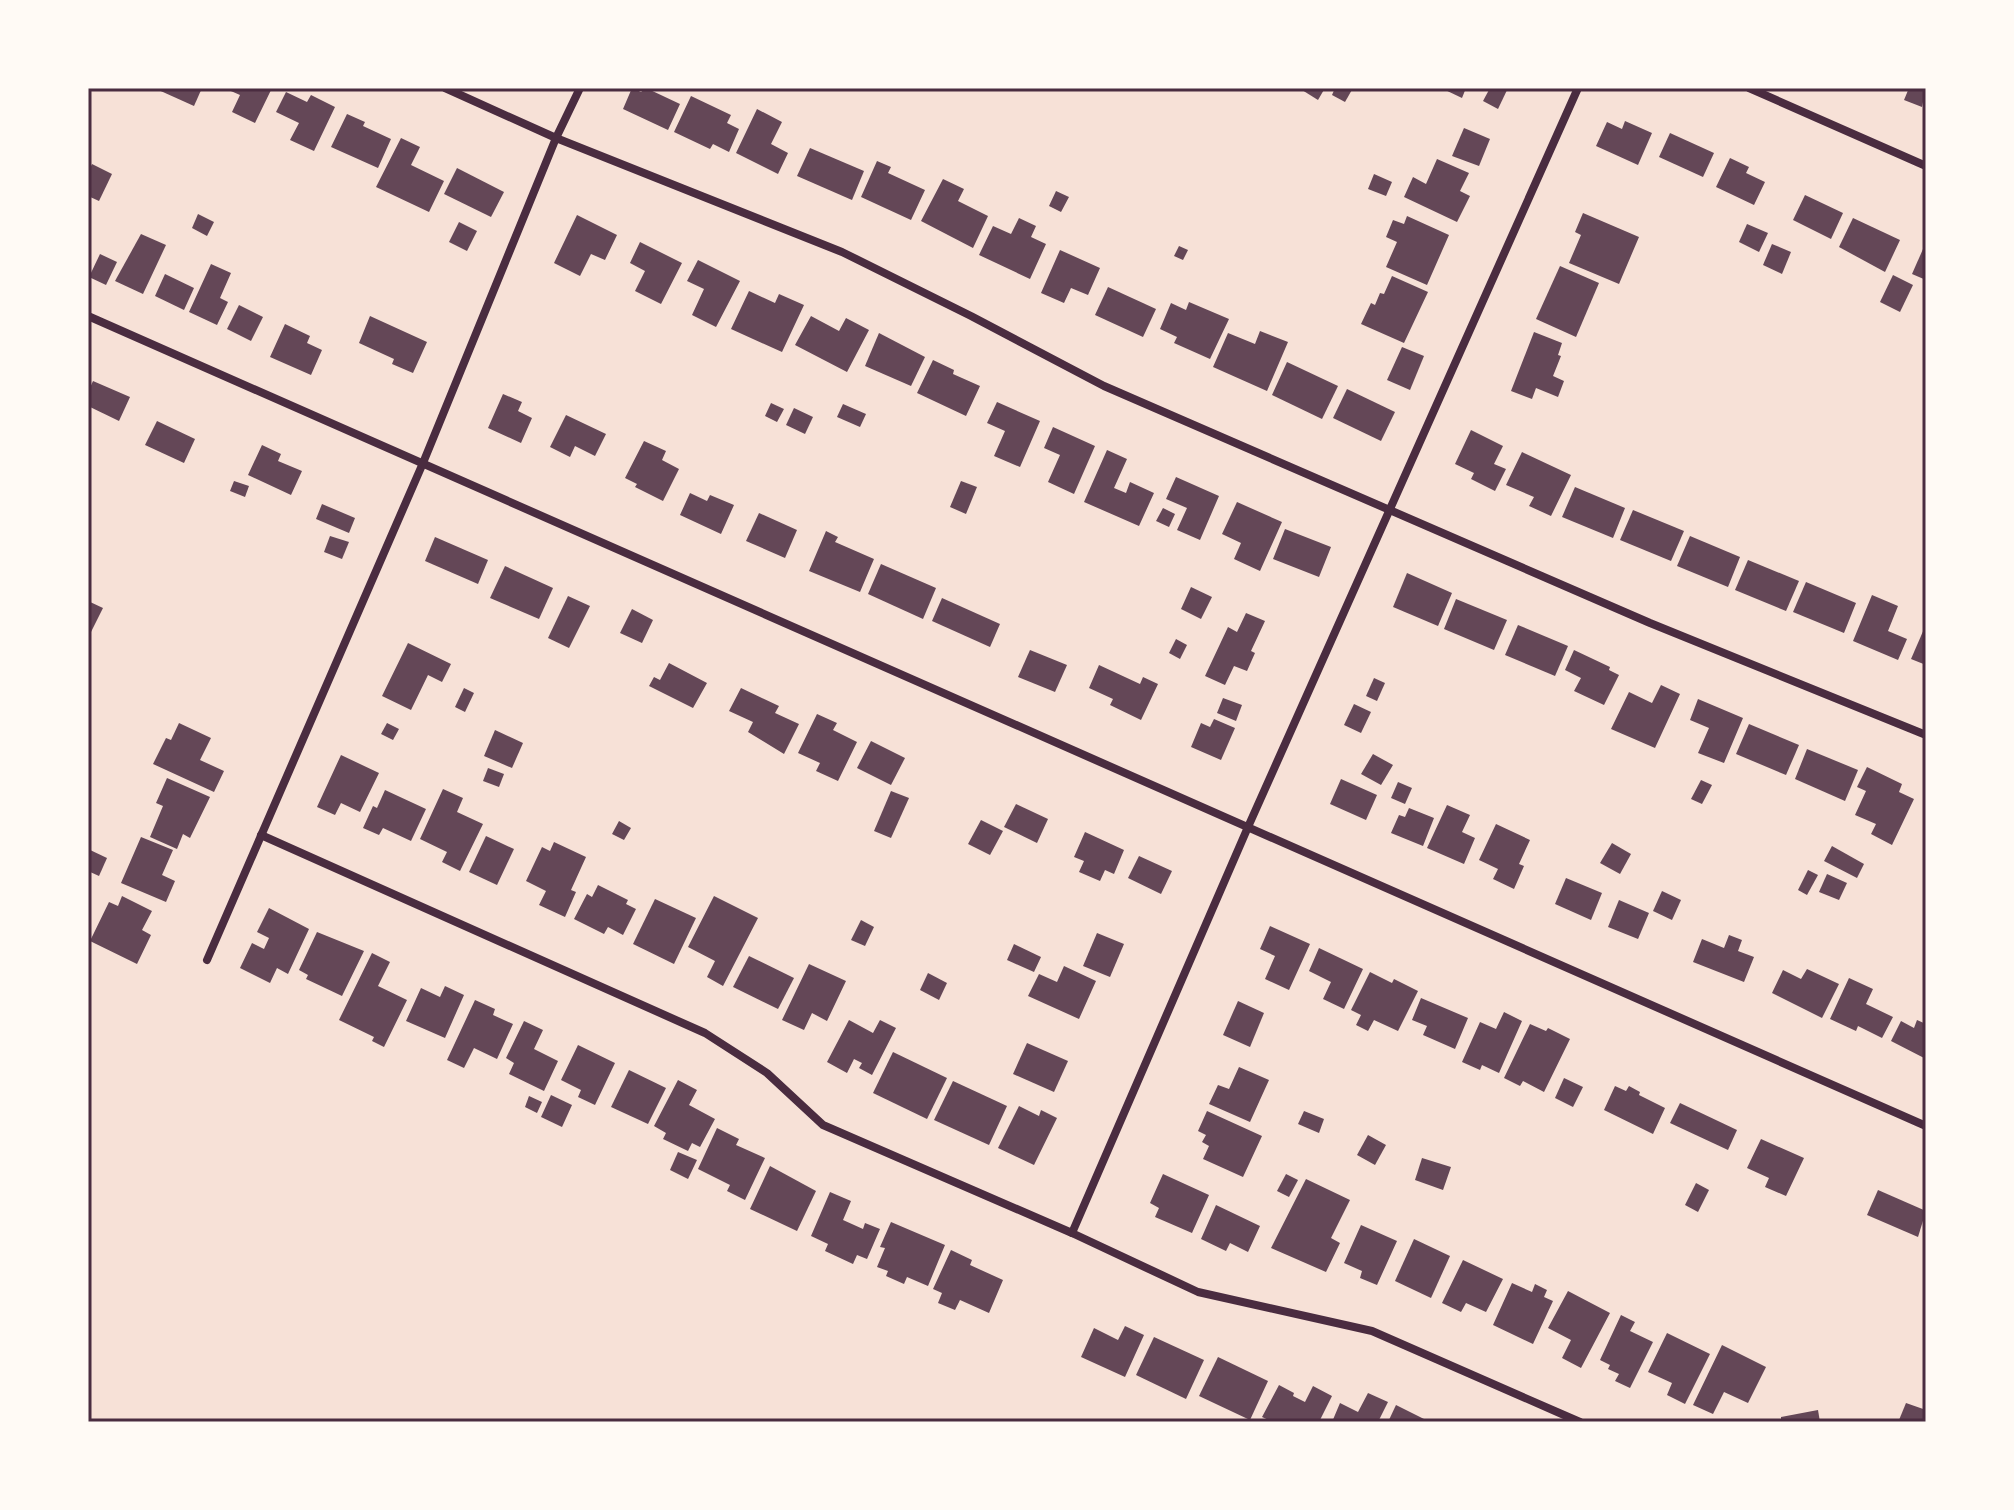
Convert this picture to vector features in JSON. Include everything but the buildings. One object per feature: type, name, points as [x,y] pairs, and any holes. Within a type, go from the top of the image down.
[{"type":"street","points":[[445,88],[556,138],[842,252],[1104,386],[1650,623],[1926,735]]},
{"type":"street","points":[[207,960],[423,463],[556,138],[580,88]]},
{"type":"street","points":[[1072,1233],[1248,827],[1578,88]]},
{"type":"street","points":[[1749,88],[1926,166]]},
{"type":"street","points":[[88,316],[1926,1126]]},
{"type":"street","points":[[261,835],[705,1033],[767,1073],[823,1125],[1072,1233],[1198,1292],[1372,1331],[1580,1422]]}]
